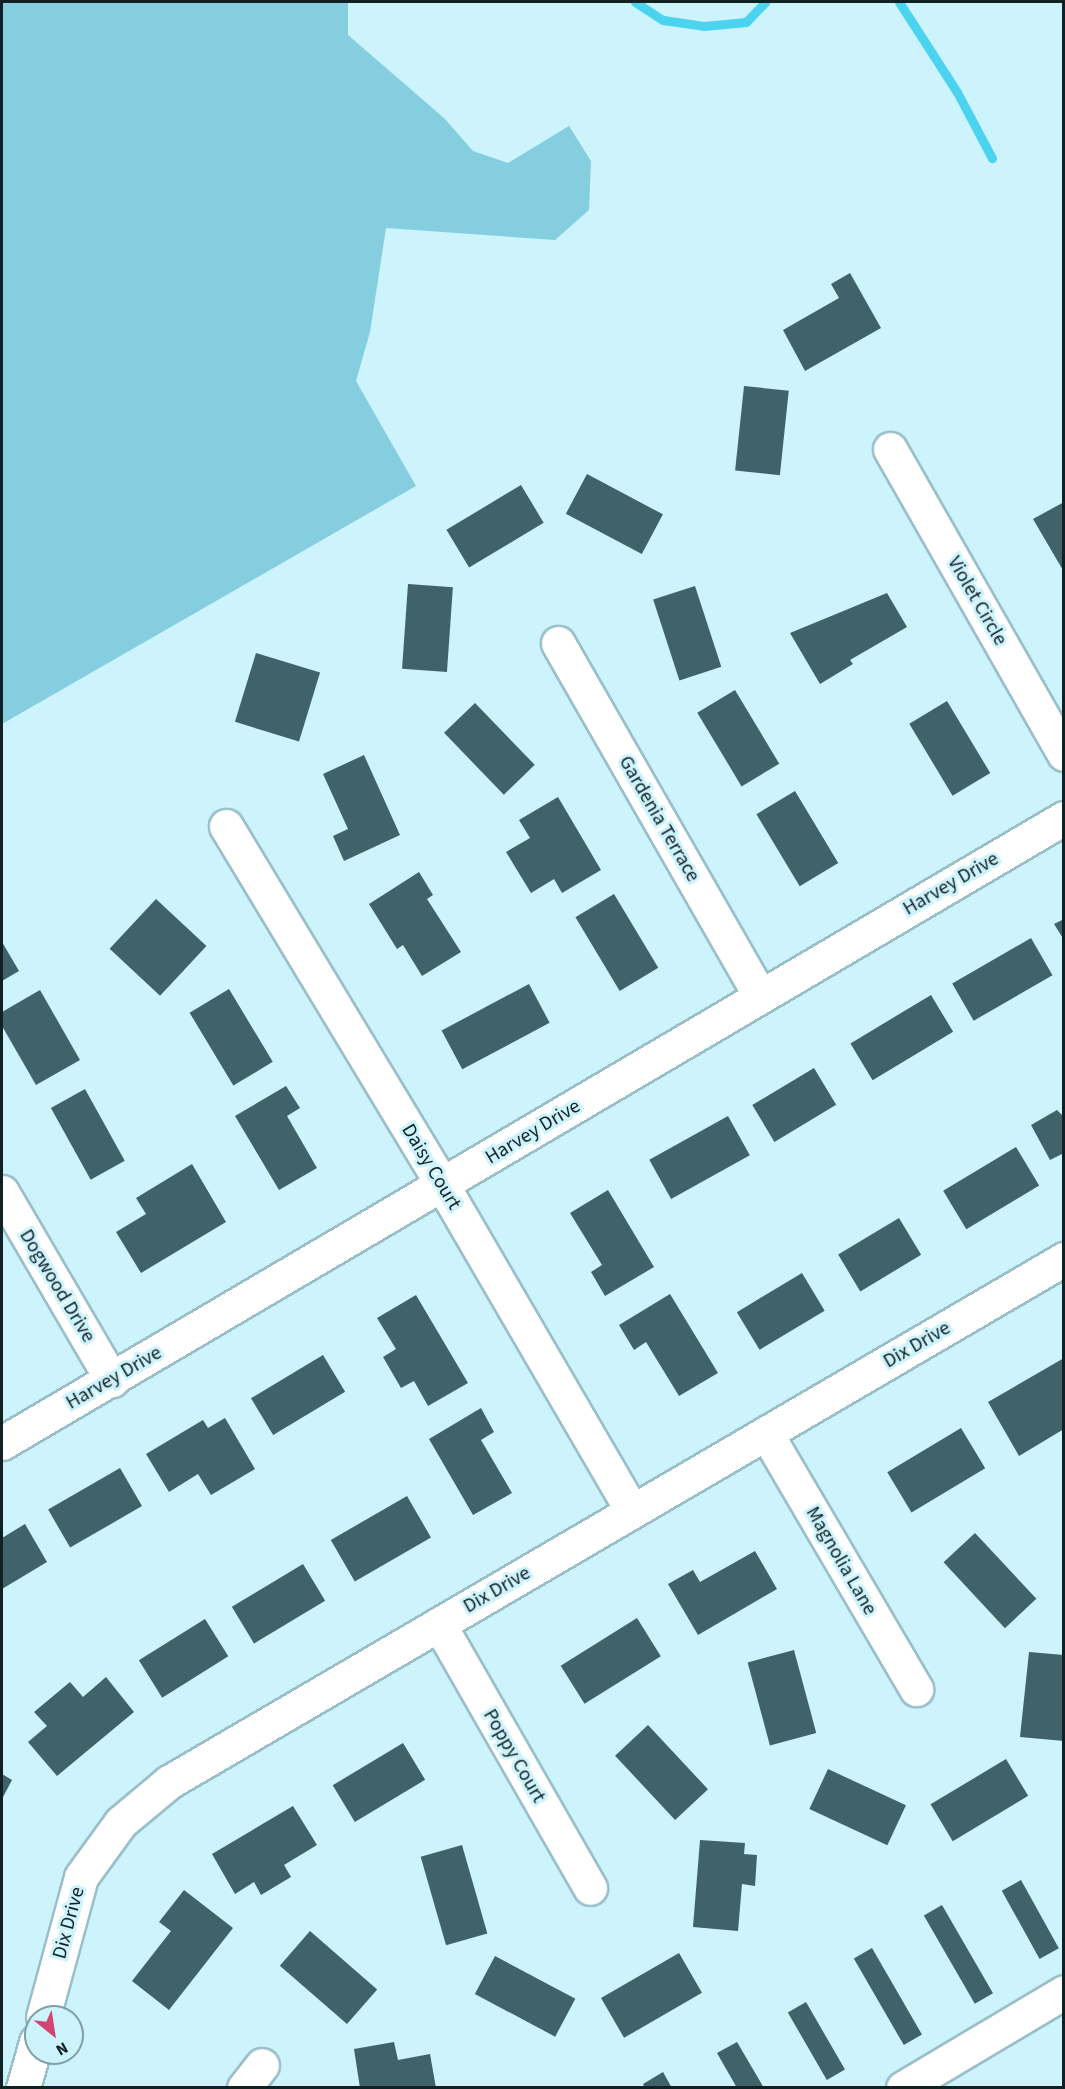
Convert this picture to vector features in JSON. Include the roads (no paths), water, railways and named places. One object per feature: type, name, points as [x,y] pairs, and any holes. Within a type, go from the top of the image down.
[{"type":"street","name":"Violet Circle","points":[[890,449],[1064,754]]},
{"type":"street","name":"Gardenia Terrace","points":[[558,643],[760,996]]},
{"type":"street","name":"Harvey Drive","points":[[2,1443],[443,1186],[760,996],[1064,818]]},
{"type":"street","name":"Daisy Court","points":[[226,826],[443,1186],[632,1511]]},
{"type":"street","name":"Dogwood Drive","points":[[2,1192],[112,1380]]},
{"type":"street","name":"Dix Drive","points":[[46,2005],[81,1877],[121,1822],[169,1782],[1064,1259]]},
{"type":"street","name":"Magnolia Lane","points":[[766,1433],[916,1689]]},
{"type":"street","name":"Poppy Court","points":[[439,1624],[590,1887]]},
{"type":"street","points":[[903,2088],[1064,1992]]},
{"type":"street","points":[[24,2088],[30,2065]]},
{"type":"waterway","points":[[635,2],[663,20],[704,26],[746,22],[765,2]]},
{"type":"waterway","points":[[899,2],[957,92],[992,158]]}]
